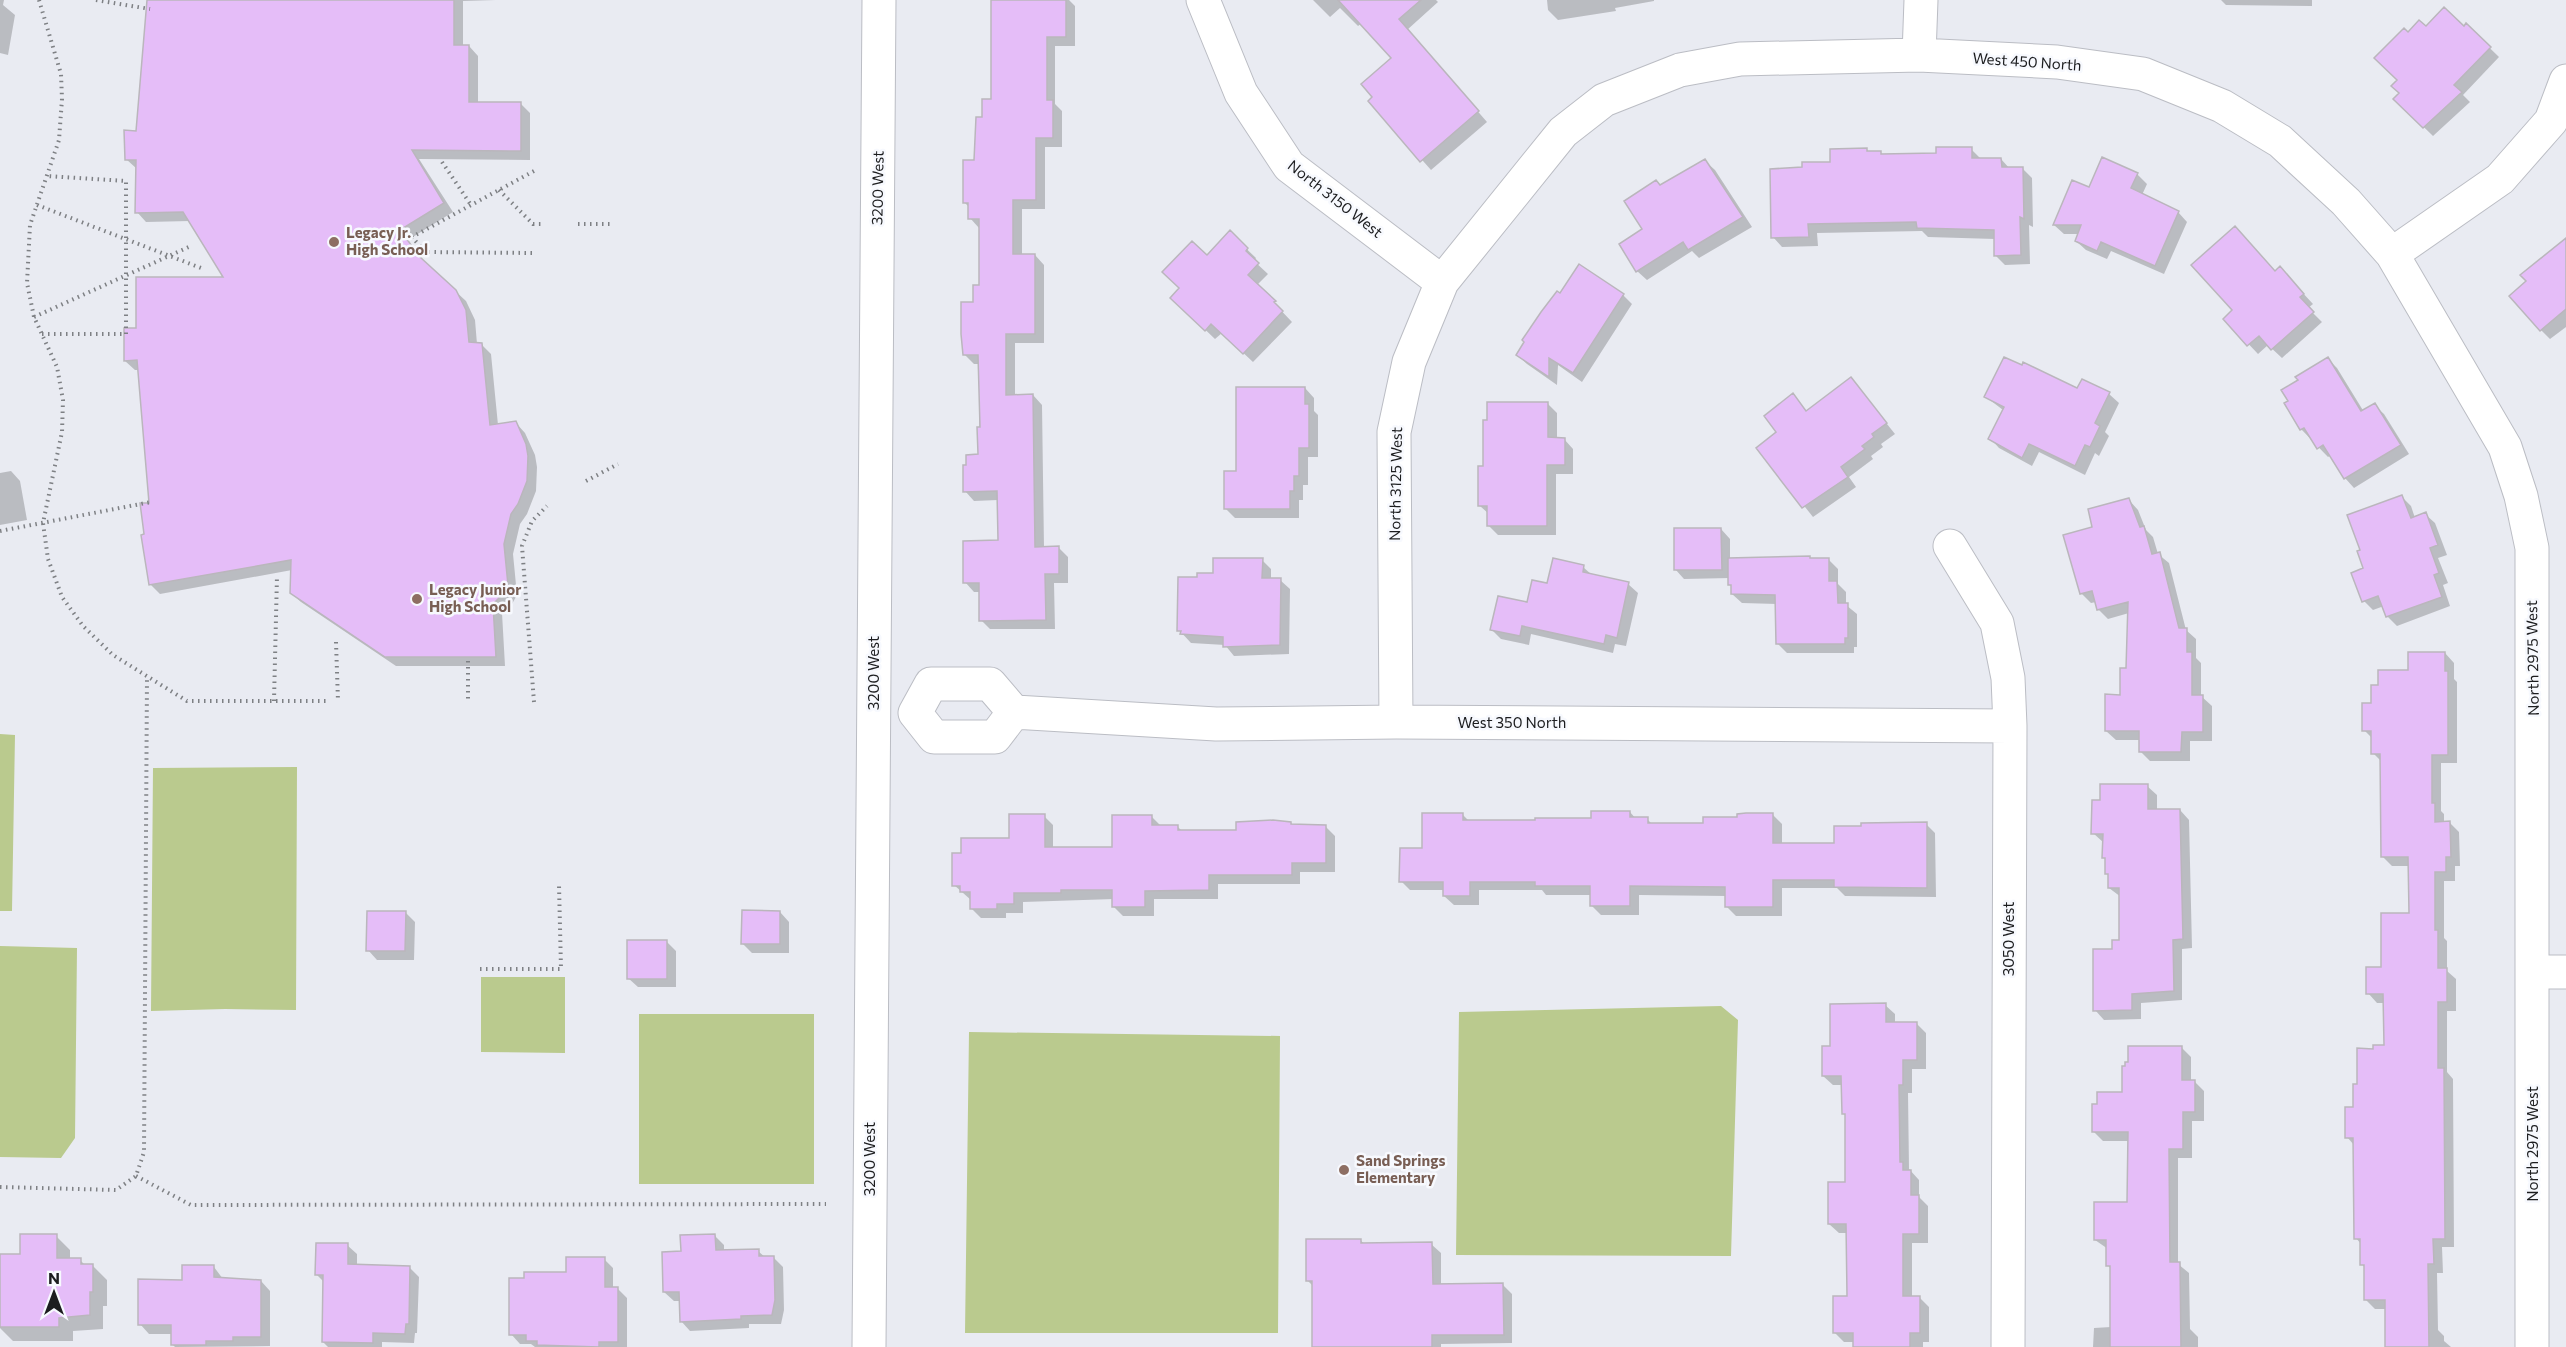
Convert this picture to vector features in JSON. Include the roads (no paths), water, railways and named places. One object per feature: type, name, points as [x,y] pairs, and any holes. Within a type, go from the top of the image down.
[{"type":"street","name":"3200 West","points":[[869,1347],[879,0]]},
{"type":"street","name":"North 3150 West","points":[[1203,0],[1241,93],[1289,166],[1442,282]]},
{"type":"street","points":[[1919,56],[1921,0]]},
{"type":"street","name":"West 450 North","points":[[1605,100],[1680,70],[1740,59],[1919,56],[2057,62],[2143,74],[2222,106],[2280,141],[2346,202],[2392,254]]},
{"type":"street","points":[[2392,254],[2500,179],[2551,121],[2566,81]]},
{"type":"street","name":"North 3125 West","points":[[1396,722],[1394,432],[1408,362],[1442,282],[1563,132],[1605,100]]},
{"type":"street","name":"North 2975 West","points":[[2392,254],[2505,447],[2521,496],[2532,548],[2534,972],[2532,1347]]},
{"type":"street","name":"3050 West","points":[[1950,546],[1997,623],[2008,678],[2010,726],[2008,1347]]},
{"type":"street","points":[[930,684],[990,684],[1014,712],[995,737],[934,737],[915,713],[930,684]]},
{"type":"street","name":"West 350 North","points":[[1014,712],[1216,724],[1396,722],[2010,726]]},
{"type":"street","points":[[875,714],[915,713]]},
{"type":"street","points":[[2534,972],[2566,972]]},
{"type":"place","name":"Legacy Jr. High School","points":[[334,242]]},
{"type":"place","name":"Legacy Junior High School","points":[[417,599]]},
{"type":"place","name":"Sand Springs Elementary","points":[[1344,1170]]}]
